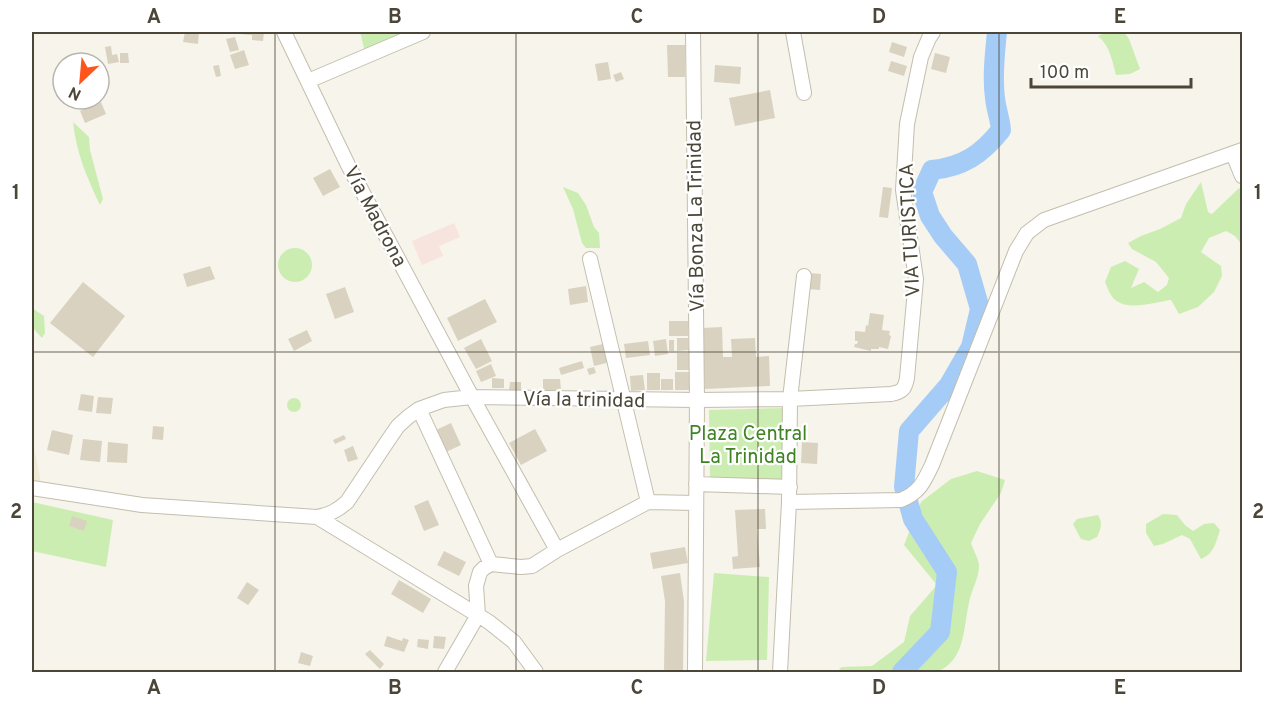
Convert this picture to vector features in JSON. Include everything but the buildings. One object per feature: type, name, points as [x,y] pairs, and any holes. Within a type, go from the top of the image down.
[{"type":"street","name":"Vía Madrona","points":[[284,32],[348,165],[557,550]]},
{"type":"street","points":[[308,81],[423,32]]},
{"type":"street","name":"Vía Bonza La Trinidad","points":[[693,32],[697,400],[695,672]]},
{"type":"street","points":[[793,32],[804,93]]},
{"type":"street","name":"VIA TURISTICA","points":[[790,399],[891,394],[901,392],[905,386],[916,279],[903,190],[907,124],[921,57],[928,38],[933,32]]},
{"type":"street","points":[[789,502],[906,498],[923,483],[1016,251],[1027,233],[1044,220],[1238,152],[1242,176]]},
{"type":"street","points":[[590,259],[648,502]]},
{"type":"street","points":[[780,672],[790,487],[790,399],[804,276]]},
{"type":"street","name":"Vía la trinidad","points":[[419,409],[444,400],[472,397],[790,399]]},
{"type":"street","points":[[32,488],[142,505],[316,518],[338,510],[347,502],[398,426],[419,409],[491,564]]},
{"type":"street","points":[[696,484],[790,487]]},
{"type":"street","points":[[445,672],[478,615],[477,578],[484,568],[491,564],[532,566],[557,550],[648,502],[695,504]]},
{"type":"street","points":[[316,518],[478,615],[514,642],[536,672]]},
{"type":"shaded area","points":[[454,223],[460,237],[439,246],[443,256],[422,265],[412,241]]},
{"type":"shaded area","points":[[32,436],[41,483],[32,481]]},
{"type":"green space","points":[[360,32],[417,32],[372,55],[364,48]]},
{"type":"green space","points":[[1106,32],[1124,32],[1129,39],[1140,69],[1130,74],[1116,75],[1108,49],[1098,36]]},
{"type":"green space","points":[[73,122],[89,137],[90,150],[103,199],[100,205],[83,165]]},
{"type":"green space","points":[[1201,182],[1208,212],[1212,214],[1239,188],[1242,192],[1242,245],[1235,236],[1226,231],[1209,238],[1201,252],[1221,266],[1222,276],[1214,292],[1198,307],[1179,314],[1171,300],[1134,306],[1114,299],[1105,282],[1111,267],[1125,261],[1139,269],[1131,288],[1144,282],[1158,292],[1167,285],[1169,278],[1156,262],[1132,249],[1128,243],[1181,218],[1186,204]]},
{"type":"green space","points":[[563,187],[578,193],[586,205],[594,227],[599,233],[600,248],[586,248],[582,243],[573,209]]},
{"type":"green space","points":[[295,248],[307,253],[312,265],[307,277],[295,282],[283,277],[278,265],[283,253]]},
{"type":"green space","points":[[32,308],[44,316],[45,333],[42,338],[32,327]]},
{"type":"green space","points":[[294,398],[299,400],[301,405],[299,410],[294,412],[289,410],[287,405],[289,400]]},
{"type":"green space","name":"Plaza Central La Trinidad","points":[[785,408],[787,480],[710,481],[709,410]]},
{"type":"green space","points":[[977,471],[1005,480],[1001,493],[980,524],[971,543],[978,560],[979,571],[970,598],[962,642],[953,660],[937,672],[843,672],[839,669],[842,667],[872,666],[904,642],[910,616],[937,585],[904,545],[921,502],[951,479]]},
{"type":"green space","points":[[32,502],[113,520],[106,567],[32,551]]},
{"type":"green space","points":[[1163,514],[1177,515],[1193,531],[1204,524],[1214,523],[1220,530],[1212,551],[1201,559],[1190,539],[1182,535],[1154,546],[1146,533],[1146,524]]},
{"type":"green space","points":[[1098,515],[1101,526],[1097,537],[1089,541],[1081,539],[1073,524],[1077,519]]},
{"type":"green space","points":[[714,573],[769,577],[767,660],[706,661]]},
{"type":"waterway","points":[[902,672],[940,632],[947,572],[913,519],[904,487],[909,431],[949,385],[971,347],[980,309],[967,264],[943,236],[930,216],[922,192],[932,170],[953,166],[971,158],[987,146],[1001,130],[994,81],[997,32]]}]
